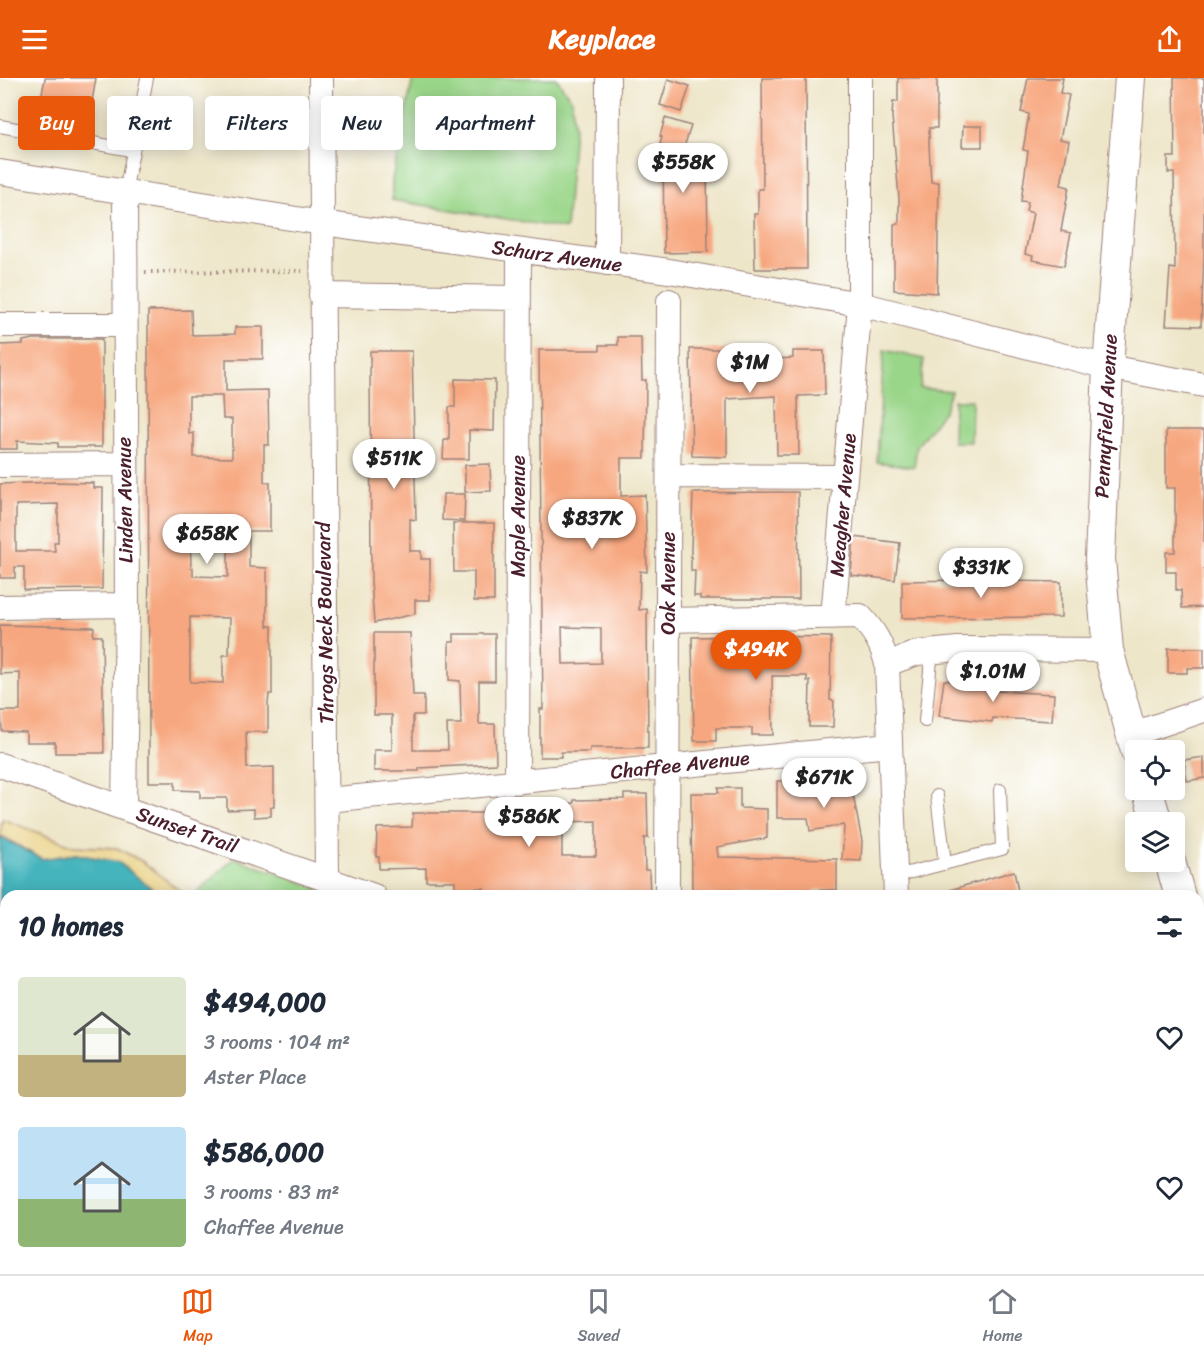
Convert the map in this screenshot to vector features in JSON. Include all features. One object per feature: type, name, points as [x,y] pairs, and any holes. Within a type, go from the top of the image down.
[{"type":"street","name":"Throgs Neck Boulevard","points":[[321,78],[327,879]]},
{"type":"street","points":[[607,263],[608,78]]},
{"type":"street","name":"Meagher Avenue","points":[[833,617],[860,304],[860,78]]},
{"type":"street","name":"Pennyfield Avenue","points":[[1130,78],[1108,367],[1100,559],[1108,650],[1132,740]]},
{"type":"street","name":"Schurz Avenue","points":[[0,172],[322,223],[607,263],[669,286],[860,304],[1108,367],[1204,385]]},
{"type":"street","name":"Linden Avenue","points":[[124,807],[127,605],[125,193]]},
{"type":"street","name":"Maple Avenue","points":[[517,782],[519,251]]},
{"type":"street","points":[[321,284],[519,298]]},
{"type":"street","name":"Oak Avenue","points":[[667,890],[669,286]]},
{"type":"street","points":[[0,325],[124,325]]},
{"type":"street","points":[[0,465],[125,464]]},
{"type":"street","points":[[669,476],[845,477]]},
{"type":"street","points":[[0,607],[127,605]]},
{"type":"street","points":[[668,620],[860,616],[872,628],[882,645],[887,664],[896,886]]},
{"type":"street","points":[[887,664],[932,650],[972,648],[1108,650]]},
{"type":"street","points":[[1139,740],[1204,710]]},
{"type":"street","name":"Chaffee Avenue","points":[[327,800],[890,745]]},
{"type":"street","name":"Sunset Trail","points":[[0,765],[357,890]]},
{"type":"street","points":[[1173,872],[1178,890]]},
{"type":"lane","points":[[143,96],[147,78]]},
{"type":"lane","points":[[0,126],[107,146]]},
{"type":"lane","points":[[125,193],[131,150]]},
{"type":"lane","points":[[925,721],[932,650]]},
{"type":"lane","points":[[896,886],[945,864],[1002,849],[1000,790]]},
{"type":"lane","points":[[937,796],[945,864]]},
{"type":"path","points":[[159,272],[321,284]]},
{"type":"green space","points":[[413,78],[556,78],[572,100],[574,127],[566,229],[392,200],[392,180],[398,150],[403,150],[403,127]]},
{"type":"green space","points":[[884,350],[924,359],[920,388],[951,391],[944,411],[917,446],[914,467],[877,462]]},
{"type":"green space","points":[[954,400],[972,400],[971,442],[953,442]]},
{"type":"green space","points":[[234,858],[324,890],[200,890]]},
{"type":"sand","points":[[2,819],[74,846],[117,848],[143,862],[179,890],[154,890],[118,862],[76,854],[42,859],[0,835]]},
{"type":"water","points":[[0,837],[42,859],[76,854],[118,862],[154,890],[0,890]]},
{"type":"building","points":[[45,78],[96,78],[93,96],[42,96]]},
{"type":"building","points":[[762,78],[806,78],[807,269],[755,269],[754,214],[758,214],[758,189],[763,189]]},
{"type":"building","points":[[898,78],[937,78],[937,128],[929,128],[929,145],[931,182],[939,182],[937,293],[894,290],[894,224],[899,224],[899,198],[892,116],[893,102],[898,102]]},
{"type":"building","points":[[1028,78],[1063,78],[1060,93],[1069,95],[1060,139],[1069,141],[1061,185],[1069,187],[1061,231],[1071,233],[1064,266],[1032,260],[1033,256],[1025,254],[1033,213],[1026,211],[1028,202],[1021,201],[1028,151],[1023,150],[1029,114],[1021,112]]},
{"type":"building","points":[[1174,78],[1204,78],[1204,255],[1201,326],[1166,325],[1170,268],[1175,269],[1174,173],[1168,173],[1168,157],[1175,157]]},
{"type":"building","points":[[668,79],[690,86],[681,112],[660,105]]},
{"type":"building","points":[[665,118],[691,126],[685,144],[692,147],[685,167],[707,167],[708,252],[664,253],[663,145],[660,144],[662,137],[660,136]]},
{"type":"building","points":[[963,126],[982,126],[982,147],[962,147]]},
{"type":"building","points":[[191,310],[192,335],[235,334],[235,327],[263,327],[263,359],[226,359],[226,391],[268,390],[269,445],[264,445],[264,482],[270,482],[270,531],[249,531],[249,567],[267,568],[267,626],[272,626],[272,694],[269,694],[268,732],[246,732],[247,768],[274,767],[274,807],[271,807],[271,816],[254,817],[254,809],[227,810],[227,798],[200,798],[200,791],[175,790],[175,782],[149,782],[148,311]],"holes":[[[189,396],[222,396],[223,419],[232,419],[232,458],[194,457],[194,433],[189,434]],[[190,529],[228,529],[228,577],[193,576],[193,568],[191,568]],[[190,617],[230,618],[229,655],[223,655],[223,683],[190,682]]]},
{"type":"building","points":[[618,337],[641,337],[642,380],[646,380],[645,458],[621,458],[621,496],[645,495],[647,572],[640,571],[639,610],[647,609],[648,748],[590,748],[590,752],[561,752],[561,757],[540,757],[540,709],[543,709],[539,350],[600,350],[600,345],[618,345]],"holes":[[[562,627],[601,628],[601,663],[563,664]]]},
{"type":"building","points":[[102,339],[102,447],[58,447],[58,443],[17,441],[17,449],[0,449],[0,345],[23,344],[23,341]]},
{"type":"building","points":[[690,349],[730,349],[730,356],[756,355],[756,360],[793,358],[793,351],[824,351],[825,395],[798,396],[799,455],[777,455],[776,396],[727,399],[727,457],[692,456]]},
{"type":"building","points":[[370,351],[412,351],[416,520],[410,519],[410,551],[421,551],[421,559],[430,559],[430,600],[415,600],[415,614],[374,623],[371,581]]},
{"type":"building","points":[[455,379],[495,380],[494,431],[469,430],[469,459],[443,459],[444,440],[449,440],[449,407],[455,407]]},
{"type":"building","points":[[1166,430],[1204,430],[1204,607],[1182,608],[1181,590],[1176,590],[1176,572],[1166,572],[1166,552],[1175,552],[1175,488],[1166,488]]},
{"type":"building","points":[[490,464],[491,491],[465,492],[465,465]]},
{"type":"building","points":[[93,483],[93,488],[103,488],[102,589],[24,590],[24,567],[15,567],[15,578],[0,578],[0,484]],"holes":[[[58,504],[58,542],[54,542],[55,551],[16,551],[16,505]]]},
{"type":"building","points":[[798,492],[799,599],[700,599],[700,596],[694,596],[695,571],[691,571],[693,493]]},
{"type":"building","points":[[443,494],[465,494],[464,521],[442,520]]},
{"type":"building","points":[[453,523],[494,523],[494,601],[474,601],[474,572],[454,572]]},
{"type":"building","points":[[854,537],[900,543],[895,580],[851,575]]},
{"type":"building","points":[[902,581],[1061,582],[1061,617],[902,618]]},
{"type":"building","points":[[0,625],[94,627],[93,636],[102,636],[104,753],[55,753],[55,742],[26,742],[26,732],[2,731],[1,711],[20,711],[20,673],[0,674]]},
{"type":"building","points":[[374,633],[410,633],[413,695],[424,695],[424,715],[413,715],[413,750],[448,750],[447,724],[461,724],[460,681],[449,680],[449,642],[454,642],[454,634],[495,634],[495,681],[479,681],[479,724],[495,724],[496,764],[419,768],[419,771],[374,771],[374,750],[392,750],[392,715],[374,715]]},
{"type":"building","points":[[692,637],[831,637],[830,700],[834,701],[833,727],[809,727],[810,681],[807,681],[807,676],[772,676],[773,735],[752,735],[752,728],[716,728],[716,741],[694,741]]},
{"type":"building","points":[[1168,648],[1204,648],[1204,668],[1187,668],[1187,673],[1168,673]]},
{"type":"building","points":[[944,680],[996,687],[996,691],[1054,694],[1052,721],[993,718],[992,722],[939,716]]},
{"type":"building","points":[[1204,757],[1204,778],[1187,781],[1185,760]]},
{"type":"building","points":[[849,774],[862,841],[861,861],[842,860],[844,825],[810,831],[808,818],[777,818],[777,781],[814,781]]},
{"type":"building","points":[[718,788],[740,788],[740,808],[767,809],[767,838],[717,847],[718,857],[837,859],[837,890],[692,890],[691,793],[718,793]]},
{"type":"building","points":[[624,794],[647,794],[648,838],[644,838],[645,870],[649,870],[650,890],[455,889],[455,881],[426,881],[426,868],[379,869],[379,857],[376,857],[377,828],[412,827],[413,813],[483,813],[483,810],[574,803],[574,800],[624,799]],"holes":[[[596,821],[596,856],[562,856],[562,822]]]},
{"type":"building","points":[[1014,871],[1018,890],[950,890]]}]
